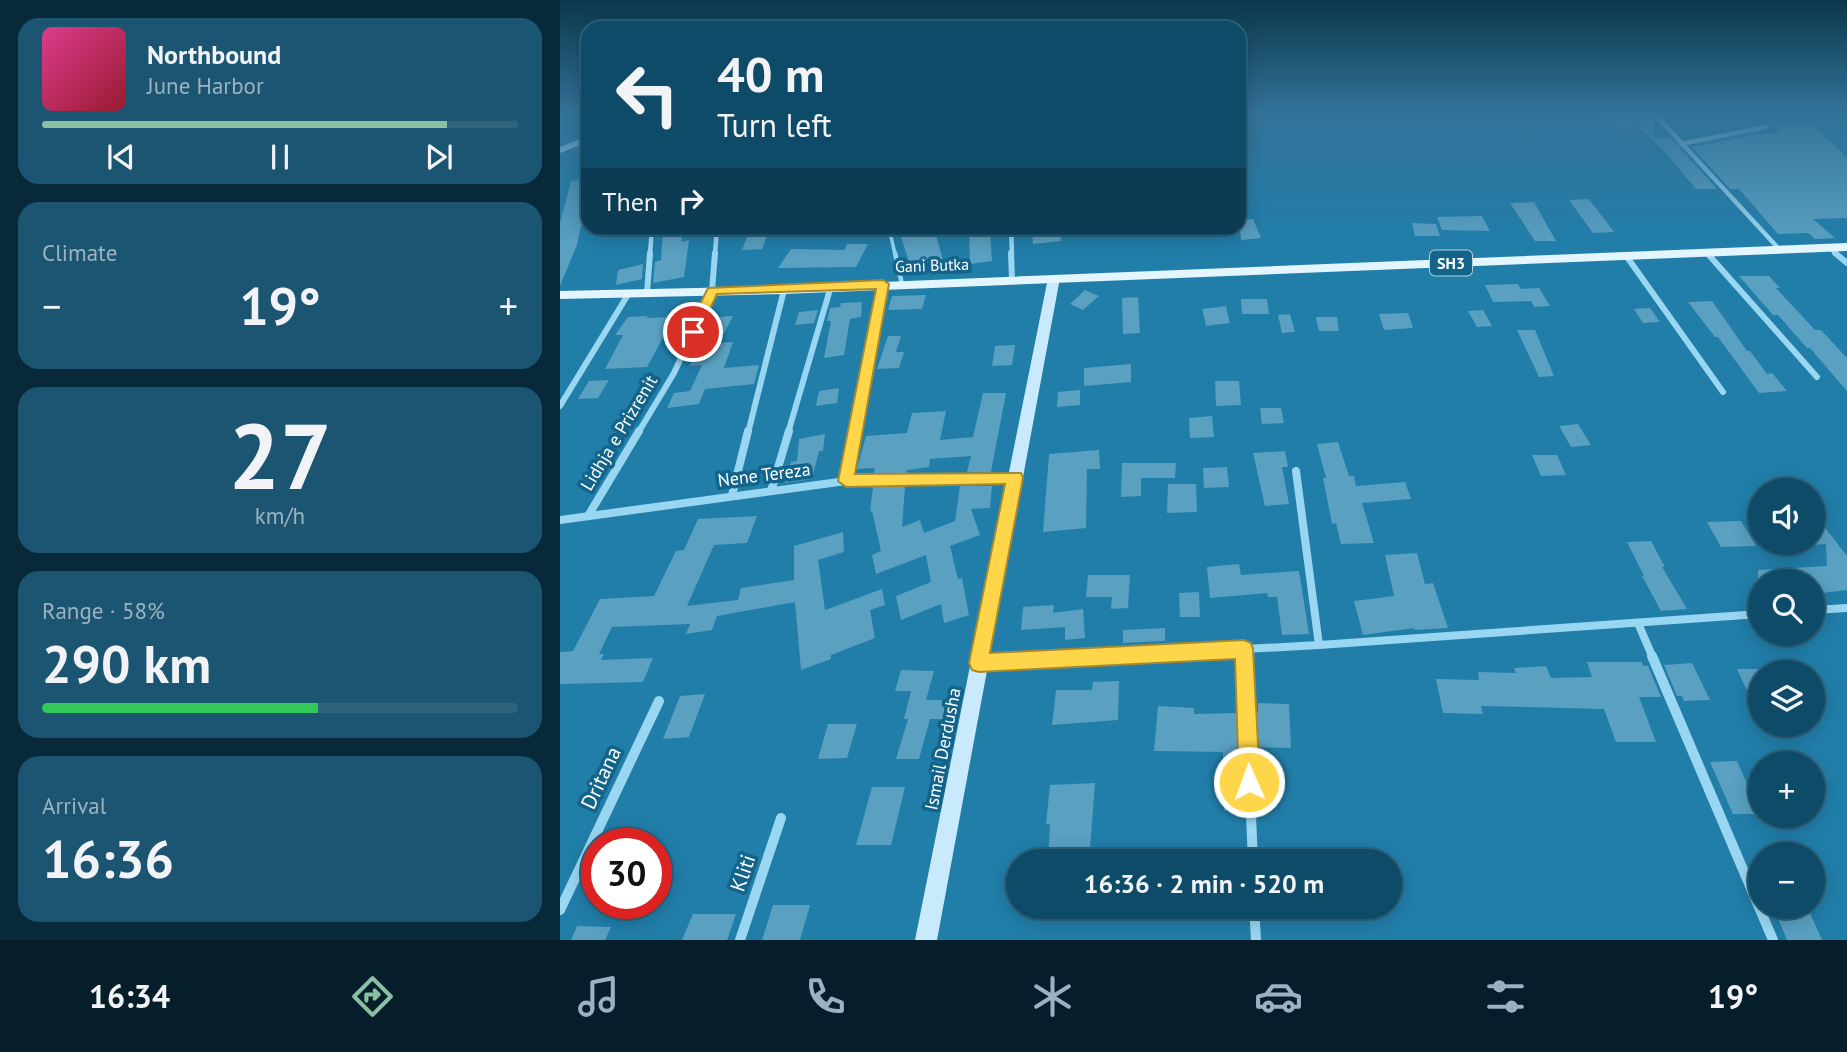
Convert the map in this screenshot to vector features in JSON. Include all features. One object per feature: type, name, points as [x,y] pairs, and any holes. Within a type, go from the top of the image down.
[{"type":"main road","name":"SH3","points":[[1054,278],[1847,247]]},
{"type":"main road","name":"Gani Butka","points":[[560,295],[784,290],[1054,278]]},
{"type":"main road","name":"Ismail Derdusha","points":[[926,940],[1054,278]]},
{"type":"street","points":[[1692,156],[1779,249]]},
{"type":"street","points":[[648,293],[652,235]]},
{"type":"street","name":"Lidhja e Prizrenit","points":[[588,516],[674,373],[712,290],[716,235]]},
{"type":"street","points":[[1011,235],[1012,280]]},
{"type":"street","points":[[1830,248],[1847,263]]},
{"type":"street","points":[[1706,252],[1817,377]]},
{"type":"street","points":[[1627,257],[1723,392]]},
{"type":"street","points":[[846,481],[883,284]]},
{"type":"street","points":[[771,491],[831,286]]},
{"type":"street","points":[[732,495],[784,290]]},
{"type":"street","points":[[560,407],[629,293]]},
{"type":"street","points":[[1296,471],[1319,645]]},
{"type":"street","name":"Nene Tereza","points":[[560,520],[846,481],[1015,478]]},
{"type":"street","points":[[1825,609],[1847,608]]},
{"type":"street","points":[[979,663],[1319,645],[1748,615]]},
{"type":"street","points":[[1638,623],[1773,940]]},
{"type":"street","points":[[1244,649],[1252,849]]},
{"type":"street","name":"Dritana","points":[[560,911],[659,701]]},
{"type":"street","name":"Kliti","points":[[740,940],[781,818]]},
{"type":"street","points":[[1255,919],[1256,940]]},
{"type":"lane","points":[[891,235],[902,284]]},
{"type":"shaded area","points":[[560,156],[581,156],[581,235],[1246,235],[1246,156],[1847,156],[1847,940],[560,940]]},
{"type":"building","points":[[1668,156],[1687,156],[1717,189],[1696,189]]},
{"type":"building","points":[[1700,156],[1847,157],[1847,218],[1813,219],[1835,238],[1815,239],[1808,233],[1778,234],[1739,189],[1730,189]]},
{"type":"building","points":[[581,179],[581,226],[577,245],[560,286],[560,223],[571,181]]},
{"type":"building","points":[[1589,199],[1614,232],[1593,233],[1569,200]]},
{"type":"building","points":[[1534,202],[1556,241],[1535,241],[1510,203]]},
{"type":"building","points":[[1482,216],[1490,231],[1442,230],[1437,217]]},
{"type":"building","points":[[1253,219],[1261,238],[1241,240],[1240,235],[1246,235],[1246,220]]},
{"type":"building","points":[[1412,223],[1436,224],[1440,236],[1415,236]]},
{"type":"building","points":[[663,235],[682,235],[682,242],[689,240],[684,277],[653,283],[655,262],[661,260]]},
{"type":"building","points":[[748,235],[767,235],[762,249],[742,250]]},
{"type":"building","points":[[900,235],[936,235],[943,260],[911,268]]},
{"type":"building","points":[[969,235],[990,235],[992,261],[970,264]]},
{"type":"building","points":[[1032,235],[1060,235],[1061,241],[1033,244]]},
{"type":"building","points":[[847,244],[868,244],[856,267],[778,268],[791,249],[844,250]]},
{"type":"building","points":[[643,264],[642,279],[616,285],[618,270]]},
{"type":"building","points":[[1739,276],[1769,276],[1780,288],[1776,288],[1815,330],[1821,330],[1847,358],[1847,391],[1810,348],[1807,348],[1778,315],[1773,315]]},
{"type":"building","points":[[1518,284],[1521,289],[1539,288],[1550,306],[1534,307],[1531,301],[1493,302],[1485,285]]},
{"type":"building","points":[[1085,290],[1099,296],[1083,310],[1070,304]]},
{"type":"building","points":[[926,295],[922,309],[888,310],[892,296]]},
{"type":"building","points":[[1138,297],[1140,333],[1123,334],[1122,298]]},
{"type":"building","points":[[1241,299],[1267,299],[1269,314],[1242,314]]},
{"type":"building","points":[[1712,301],[1747,351],[1750,351],[1767,374],[1772,373],[1787,391],[1759,393],[1718,337],[1715,337],[1688,302]]},
{"type":"building","points":[[862,302],[861,317],[850,319],[844,355],[824,358],[831,321],[827,321],[830,308],[840,307],[841,303]]},
{"type":"building","points":[[1226,306],[1230,323],[1206,326],[1202,309]]},
{"type":"building","points":[[1650,308],[1660,322],[1643,323],[1634,309]]},
{"type":"building","points":[[818,310],[814,323],[795,325],[799,312]]},
{"type":"building","points":[[1483,310],[1492,326],[1477,327],[1468,311]]},
{"type":"building","points":[[1408,313],[1413,328],[1384,330],[1379,314]]},
{"type":"building","points":[[1290,314],[1295,332],[1282,333],[1278,315]]},
{"type":"building","points":[[648,316],[646,318],[674,317],[647,367],[605,369],[623,335],[615,335],[628,317]]},
{"type":"building","points":[[733,316],[719,343],[733,342],[724,368],[759,365],[754,384],[705,389],[699,404],[667,408],[674,393],[690,391],[702,365],[689,366],[715,317]]},
{"type":"building","points":[[1316,317],[1337,317],[1339,331],[1319,331]]},
{"type":"building","points":[[1517,330],[1535,330],[1554,376],[1539,377]]},
{"type":"building","points":[[888,336],[901,336],[896,352],[904,352],[899,368],[877,369]]},
{"type":"building","points":[[1015,345],[1012,365],[992,366],[995,346]]},
{"type":"building","points":[[1131,364],[1131,382],[1084,386],[1084,368]]},
{"type":"building","points":[[609,380],[598,398],[578,399],[589,381]]},
{"type":"building","points":[[1215,381],[1239,381],[1241,405],[1216,406]]},
{"type":"building","points":[[839,388],[837,403],[816,406],[819,391]]},
{"type":"building","points":[[1080,390],[1080,405],[1057,407],[1058,392]]},
{"type":"building","points":[[983,393],[1006,393],[991,472],[967,472],[971,456],[930,459],[929,467],[907,470],[906,473],[874,474],[875,468],[857,469],[866,436],[907,433],[912,413],[946,411],[940,440],[973,437]]},
{"type":"building","points":[[1260,408],[1281,408],[1284,423],[1262,424]]},
{"type":"building","points":[[1212,416],[1214,437],[1190,438],[1189,418]]},
{"type":"building","points":[[1578,424],[1591,445],[1571,447],[1559,426]]},
{"type":"building","points":[[825,434],[823,451],[819,451],[812,479],[785,483],[791,462],[797,461],[799,439]]},
{"type":"building","points":[[1338,442],[1349,476],[1354,476],[1356,486],[1405,482],[1411,499],[1362,503],[1374,543],[1341,544],[1336,523],[1332,524],[1323,478],[1326,478],[1317,444]]},
{"type":"building","points":[[1099,450],[1100,469],[1087,469],[1086,528],[1043,532],[1049,454]]},
{"type":"building","points":[[1285,451],[1288,467],[1282,467],[1289,504],[1265,506],[1253,453]]},
{"type":"building","points":[[1532,455],[1557,455],[1566,475],[1541,476]]},
{"type":"building","points":[[1122,463],[1176,463],[1175,478],[1141,478],[1141,496],[1121,497]]},
{"type":"building","points":[[1227,467],[1229,487],[1204,488],[1203,468]]},
{"type":"building","points":[[1168,484],[1196,484],[1197,512],[1167,513]]},
{"type":"building","points":[[960,486],[992,486],[990,508],[971,509],[980,535],[950,546],[958,579],[962,578],[969,615],[944,623],[941,604],[901,620],[896,596],[931,582],[926,555],[876,574],[872,555],[881,551],[872,511],[870,512],[873,487],[905,487],[902,527],[920,520],[924,533],[955,521]]},
{"type":"building","points":[[757,516],[747,543],[714,545],[687,606],[738,600],[741,588],[794,580],[794,546],[843,532],[844,552],[818,560],[825,610],[882,589],[885,605],[870,610],[875,638],[801,670],[795,602],[717,616],[712,630],[686,634],[690,624],[612,627],[599,654],[604,654],[601,660],[653,658],[643,682],[560,684],[560,652],[573,651],[600,599],[654,596],[676,551],[684,550],[698,519]]},
{"type":"building","points":[[1741,521],[1748,533],[1748,546],[1721,547],[1707,522]]},
{"type":"building","points":[[1825,528],[1847,556],[1847,590],[1825,593],[1825,569],[1775,569],[1827,566]]},
{"type":"building","points":[[1651,541],[1665,567],[1662,567],[1687,609],[1661,611],[1642,576],[1627,542]]},
{"type":"building","points":[[1417,553],[1425,584],[1433,583],[1448,628],[1414,628],[1363,635],[1354,601],[1394,596],[1385,555]]},
{"type":"building","points":[[1239,564],[1241,575],[1299,571],[1309,634],[1282,635],[1277,597],[1268,597],[1267,593],[1210,598],[1207,567]]},
{"type":"building","points":[[1088,575],[1130,575],[1128,608],[1111,609],[1112,597],[1086,597]]},
{"type":"building","points":[[1199,592],[1200,617],[1180,617],[1179,593]]},
{"type":"building","points":[[1054,605],[1053,613],[1083,609],[1085,638],[1065,640],[1065,627],[1021,630],[1023,607]]},
{"type":"building","points":[[1165,628],[1165,641],[1123,643],[1123,630]]},
{"type":"building","points":[[1587,662],[1642,662],[1643,666],[1648,666],[1661,697],[1639,697],[1656,742],[1616,742],[1604,709],[1481,706],[1483,714],[1443,713],[1436,679],[1479,680],[1478,672],[1516,673],[1514,668],[1546,666],[1551,678],[1592,677]]},
{"type":"building","points":[[1692,663],[1710,700],[1684,701],[1682,696],[1677,696],[1664,665]]},
{"type":"building","points":[[1737,669],[1748,669],[1748,693]]},
{"type":"building","points":[[901,670],[934,671],[926,700],[947,700],[943,719],[930,719],[919,759],[896,759],[908,719],[904,719],[911,691],[895,691]]},
{"type":"building","points":[[1119,681],[1118,720],[1052,725],[1056,690],[1092,690],[1093,682]]},
{"type":"building","points":[[705,694],[689,737],[663,739],[680,696]]},
{"type":"building","points":[[1258,703],[1289,704],[1291,748],[1255,747],[1254,713],[1258,712]]},
{"type":"building","points":[[1158,706],[1194,708],[1194,714],[1239,713],[1239,810],[1224,811],[1223,752],[1154,751]]},
{"type":"building","points":[[828,724],[857,724],[847,758],[818,759]]},
{"type":"building","points":[[1737,761],[1748,786],[1748,814],[1733,814],[1710,762]]},
{"type":"building","points":[[1095,783],[1090,849],[1049,849],[1050,824],[1046,824],[1050,785]]},
{"type":"building","points":[[872,787],[905,787],[891,845],[856,845]]},
{"type":"building","points":[[773,905],[810,905],[800,940],[762,940]]},
{"type":"building","points":[[693,914],[736,914],[727,940],[682,940]]},
{"type":"building","points":[[1778,919],[1813,919],[1822,940],[1787,940]]},
{"type":"building","points":[[577,926],[611,927],[605,940],[571,940]]},
{"type":"route","points":[[693,332],[712,290],[784,290],[883,284],[846,481],[923,477],[1015,478],[979,663],[1244,649],[1249,782]]}]
